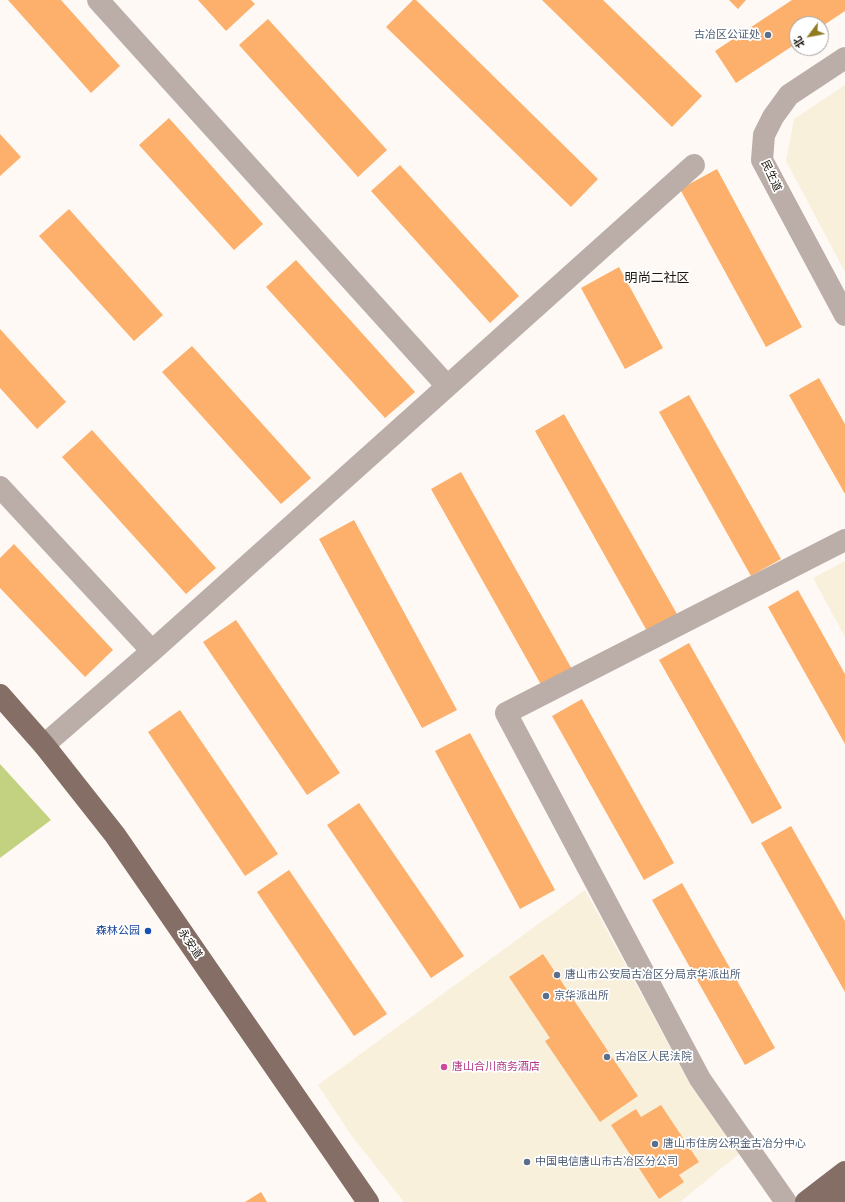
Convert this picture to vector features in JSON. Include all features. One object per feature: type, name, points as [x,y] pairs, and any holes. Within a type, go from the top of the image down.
[{"type":"main road","name":"永安道","points":[[0,695],[44,745],[115,835],[368,1202]]},
{"type":"main road","points":[[806,1202],[845,1172]]},
{"type":"main road","points":[[834,1202],[845,1194]]},
{"type":"street","points":[[98,0],[447,386]]},
{"type":"street","name":"民生道","points":[[845,58],[789,95],[773,117],[764,135],[762,160],[845,315]]},
{"type":"street","points":[[44,745],[152,651],[694,165]]},
{"type":"street","points":[[0,486],[152,651]]},
{"type":"street","points":[[786,1202],[700,1079],[506,713],[845,540]]},
{"type":"shaded area","points":[[845,85],[845,272],[786,161],[794,119]]},
{"type":"shaded area","points":[[845,561],[845,637],[813,578]]},
{"type":"shaded area","points":[[585,890],[691,1086],[739,1154],[680,1202],[404,1202],[351,1135],[318,1085]]},
{"type":"green space","points":[[0,764],[51,820],[0,858]]},
{"type":"building","points":[[8,0],[61,0],[120,66],[91,93]]},
{"type":"building","points":[[198,0],[251,0],[255,4],[226,31]]},
{"type":"building","points":[[413,0],[416,0],[598,179],[571,207],[386,27]]},
{"type":"building","points":[[542,0],[603,0],[702,96],[672,127]]},
{"type":"building","points":[[729,0],[746,0],[738,9]]},
{"type":"building","name":"古冶区公证处","points":[[792,0],[845,0],[845,11],[829,22],[829,16],[789,16],[789,48],[736,83],[715,51]]},
{"type":"building","points":[[268,19],[387,150],[358,177],[239,45]]},
{"type":"building","points":[[169,118],[263,224],[234,250],[139,145]]},
{"type":"building","points":[[0,134],[21,157],[0,176]]},
{"type":"building","points":[[400,165],[519,296],[490,323],[371,191]]},
{"type":"building","points":[[717,169],[802,327],[766,347],[680,189]]},
{"type":"building","points":[[69,209],[163,315],[134,341],[39,236]]},
{"type":"building","points":[[296,260],[415,392],[385,418],[266,287]]},
{"type":"building","points":[[619,267],[663,348],[625,369],[581,288]]},
{"type":"building","points":[[0,329],[66,402],[37,429],[0,388]]},
{"type":"building","points":[[192,346],[311,478],[281,504],[162,372]]},
{"type":"building","points":[[819,378],[845,424],[845,494],[789,395]]},
{"type":"building","points":[[689,395],[781,559],[751,576],[659,412]]},
{"type":"building","points":[[564,414],[677,614],[647,631],[535,431]]},
{"type":"building","points":[[92,430],[216,568],[186,594],[62,457]]},
{"type":"building","points":[[461,472],[573,671],[543,688],[431,489]]},
{"type":"building","points":[[354,520],[457,710],[422,728],[319,539]]},
{"type":"building","points":[[14,544],[113,650],[85,677],[0,588],[0,558]]},
{"type":"building","points":[[798,590],[845,674],[845,744],[768,607]]},
{"type":"building","points":[[236,620],[340,773],[307,795],[203,642]]},
{"type":"building","points":[[689,643],[782,808],[752,824],[659,660]]},
{"type":"building","points":[[582,699],[674,863],[644,880],[552,716]]},
{"type":"building","points":[[180,710],[278,854],[245,876],[148,732]]},
{"type":"building","points":[[470,733],[555,890],[520,909],[435,751]]},
{"type":"building","points":[[359,803],[464,956],[431,978],[327,825]]},
{"type":"building","points":[[791,826],[845,921],[845,992],[761,843]]},
{"type":"building","points":[[289,870],[387,1014],[354,1036],[257,892]]},
{"type":"building","points":[[682,883],[775,1048],[745,1065],[652,900]]},
{"type":"building","name":"古冶区人民法院","points":[[543,954],[638,1096],[600,1122],[545,1041],[550,1038],[509,977]]},
{"type":"building","name":"唐山市住房公积金古冶分中心","points":[[661,1105],[699,1162],[679,1175],[684,1182],[659,1199],[611,1125],[636,1109],[641,1117]]},
{"type":"building","points":[[261,1192],[267,1202],[245,1202]]},
{"type":"place","name":"古冶区公证处","points":[[768,35]]},
{"type":"place","name":"森林公园","points":[[148,931]]},
{"type":"place","name":"唐山市公安局古冶区分局京华派出所","points":[[557,975]]},
{"type":"place","name":"京华派出所","points":[[546,996]]},
{"type":"place","name":"古冶区人民法院","points":[[607,1057]]},
{"type":"place","name":"唐山合川商务酒店","points":[[444,1067]]},
{"type":"place","name":"唐山市住房公积金古冶分中心","points":[[655,1144]]},
{"type":"place","name":"中国电信唐山市古冶区分公司","points":[[527,1162]]},
{"type":"district","name":"明尚二社区","points":[[657,278]]}]
